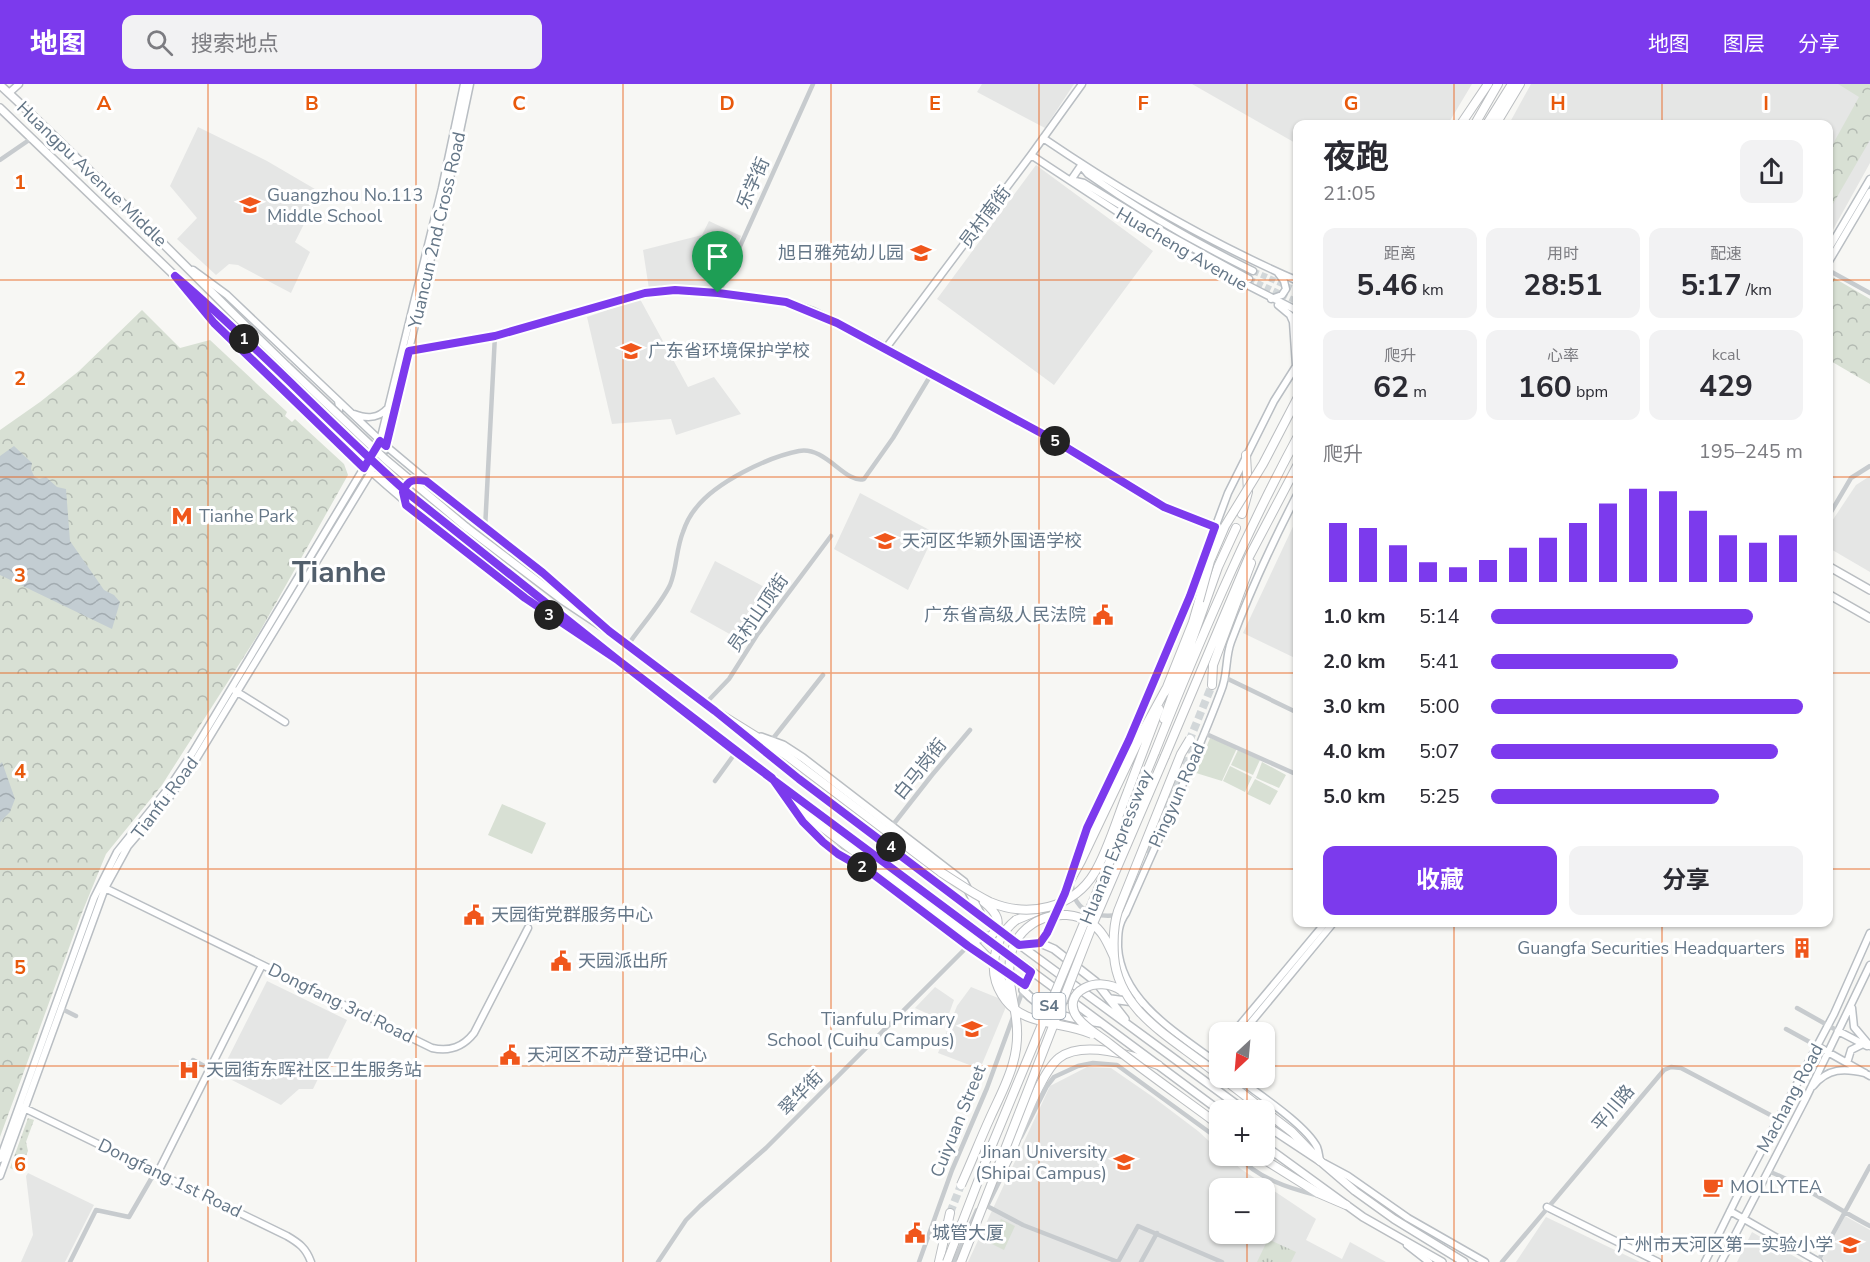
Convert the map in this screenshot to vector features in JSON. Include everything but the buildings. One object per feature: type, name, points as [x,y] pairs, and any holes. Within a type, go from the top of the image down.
[{"type":"highway","points":[[1464,120],[1488,84]]},
{"type":"highway","points":[[1477,120],[1498,84]]},
{"type":"highway","points":[[1489,120],[1512,84]]},
{"type":"highway","points":[[1498,120],[1520,84]]},
{"type":"highway","points":[[1118,1051],[1076,1028],[1025,1017],[1010,1006],[1001,993],[995,977],[996,950],[1002,935],[1019,918],[1063,903],[1074,896],[1088,882],[1098,867],[1192,622],[1210,561],[1225,526],[1263,464],[1293,407]]},
{"type":"highway","name":"Huanan Expressway","points":[[947,1262],[992,1145],[1226,581],[1293,445]]},
{"type":"highway","points":[[1242,514],[1248,492],[1246,455]]},
{"type":"highway","name":"Huanan Expressway","points":[[961,1262],[1092,926],[1249,557],[1293,473]]},
{"type":"highway","points":[[1212,685],[1213,665],[1257,546],[1285,488]]},
{"type":"highway","points":[[1155,752],[1168,706],[1218,567],[1236,528]]},
{"type":"highway","points":[[1071,879],[1166,689]]},
{"type":"highway","points":[[715,711],[796,762],[942,873],[984,902],[998,917],[996,931],[985,939],[974,938],[955,927]]},
{"type":"highway","points":[[1190,739],[1181,754],[1119,911],[1113,932],[1114,957],[1115,969],[1124,992],[1147,1020],[1209,1068]]},
{"type":"highway","points":[[772,778],[814,820],[955,927],[992,961],[1012,1001]]},
{"type":"highway","points":[[942,873],[997,904],[1020,909],[1045,909]]},
{"type":"highway","points":[[962,1185],[1013,1062],[1017,1032],[1009,972],[1011,952],[1022,933],[1038,920],[1066,915],[1083,919],[1101,932],[1114,957]]},
{"type":"highway","points":[[1124,992],[1111,985],[1093,984],[1079,992],[1074,1003],[1074,1010],[1079,1019],[1118,1051],[1209,1118]]},
{"type":"highway","points":[[970,1239],[1030,1107],[1059,1058],[1091,1050],[1116,1052],[1158,1065]]},
{"type":"highway","points":[[1235,1088],[1292,1132],[1320,1161]]},
{"type":"highway","points":[[1275,1166],[1328,1198],[1346,1205]]},
{"type":"highway","points":[[939,1262],[950,1213]]},
{"type":"main road","name":"Huangpu Avenue Middle","points":[[0,85],[122,201],[288,367],[385,459],[466,527],[561,599],[628,645],[799,779],[1019,945],[1231,1100]]},
{"type":"main road","name":"Huangpu Avenue Middle","points":[[0,108],[381,469],[460,535],[736,752],[1209,1103]]},
{"type":"main road","points":[[1833,569],[1870,590]]},
{"type":"main road","points":[[1833,597],[1870,618]]},
{"type":"main road","points":[[755,735],[803,758],[964,882],[981,915]]},
{"type":"main road","points":[[772,778],[808,829],[838,854],[873,874],[1024,988],[1038,1004],[1064,1018],[1102,1024]]},
{"type":"main road","points":[[1019,945],[1040,943],[1054,949],[1085,972],[1111,999],[1130,1025]]},
{"type":"main road","points":[[1024,988],[1031,972]]},
{"type":"main road","points":[[1111,999],[1142,1002]]},
{"type":"main road","points":[[1275,1131],[1320,1161],[1383,1212],[1464,1262]]},
{"type":"main road","points":[[1275,1153],[1346,1205],[1399,1239],[1442,1262]]},
{"type":"street","points":[[9,93],[19,84]]},
{"type":"street","name":"Yuancun 2nd Cross Road","points":[[380,441],[442,188],[464,84]]},
{"type":"street","name":"Yuancun 2nd Cross Road","points":[[386,446],[448,188],[470,84]]},
{"type":"street","name":"乐学街","points":[[718,293],[813,84]]},
{"type":"street","name":"员村南街","points":[[886,348],[1082,84]]},
{"type":"street","points":[[0,160],[32,138]]},
{"type":"street","name":"Huacheng Avenue","points":[[1043,138],[1181,225],[1293,279]]},
{"type":"street","name":"Huacheng Avenue","points":[[1031,155],[1166,243],[1293,309]]},
{"type":"street","points":[[1071,180],[1082,164]]},
{"type":"street","name":"Huacheng Avenue","points":[[1082,164],[1088,174],[1131,204],[1192,240],[1253,271]]},
{"type":"street","points":[[1833,242],[1870,179]]},
{"type":"street","name":"Huacheng Avenue","points":[[1071,180],[1084,183],[1176,240],[1249,279]]},
{"type":"street","points":[[1833,255],[1870,192]]},
{"type":"street","points":[[187,266],[227,295],[380,441],[426,481],[543,573],[609,631]]},
{"type":"street","points":[[1277,272],[1284,281],[1286,289],[1282,295],[1271,299],[1290,315],[1293,322]]},
{"type":"street","points":[[1833,273],[1870,293]]},
{"type":"street","points":[[175,276],[214,323],[364,468],[406,505],[536,606],[619,661]]},
{"type":"street","points":[[409,351],[495,336],[645,293],[675,290],[771,299],[800,306],[886,348],[1097,465],[1164,507],[1215,527]]},
{"type":"street","points":[[485,529],[495,336]]},
{"type":"street","points":[[1040,943],[1047,933],[1071,879],[1087,828],[1121,758],[1190,596],[1228,493],[1274,400],[1293,372]]},
{"type":"street","points":[[628,645],[669,585],[684,530],[692,513],[703,500],[729,482],[762,464],[800,451],[808,450],[817,453],[855,479],[864,479],[893,438],[932,373]]},
{"type":"street","points":[[316,422],[327,424],[335,420],[339,413],[338,400]]},
{"type":"street","points":[[351,413],[363,417],[375,417],[383,413],[390,405]]},
{"type":"street","name":"Tianfu Road","points":[[235,690],[380,441]]},
{"type":"street","name":"Tianfu Road","points":[[0,1176],[22,1107],[102,886],[117,852],[171,785],[235,690],[386,446]]},
{"type":"street","points":[[1833,509],[1851,478],[1870,466]]},
{"type":"street","points":[[406,505],[403,492],[407,483],[416,479],[426,481]]},
{"type":"street","name":"Pingyun Road","points":[[1209,1056],[1142,1002],[1126,980],[1119,957],[1118,934],[1120,921],[1126,913],[1226,678],[1230,645],[1268,553],[1293,503]]},
{"type":"street","name":"员村山顶街","points":[[705,704],[729,679],[757,635],[831,536]]},
{"type":"street","points":[[771,741],[823,675]]},
{"type":"street","points":[[1226,678],[1293,711]]},
{"type":"street","points":[[1153,682],[1166,689]]},
{"type":"street","points":[[235,690],[285,722]]},
{"type":"street","name":"白马岗街","points":[[892,826],[970,730]]},
{"type":"street","points":[[1204,733],[1293,773]]},
{"type":"street","points":[[715,781],[736,752]]},
{"type":"street","points":[[1071,879],[1074,896],[1079,906],[1094,914],[1110,916],[1126,913]]},
{"type":"street","name":"Tianfu Road","points":[[0,1159],[60,1008],[102,886]]},
{"type":"street","name":"Dongfang 3rd Road","points":[[102,886],[423,1043],[443,1050],[456,1048],[467,1042],[474,1033],[528,928]]},
{"type":"street","points":[[1242,1022],[1322,927]]},
{"type":"street","points":[[1252,1022],[1330,927]]},
{"type":"street","name":"Machang Road","points":[[1705,1262],[1828,1025],[1870,933]]},
{"type":"street","name":"翠华街","points":[[658,1262],[686,1220],[766,1148],[968,946]]},
{"type":"street","points":[[70,1262],[96,1210],[129,1217],[158,1172],[262,965]]},
{"type":"street","name":"Machang Road","points":[[1721,1262],[1809,1091],[1870,965]]},
{"type":"street","name":"Cuiyuan Street","points":[[919,1262],[952,1170],[987,1088],[1024,988]]},
{"type":"street","points":[[1839,1001],[1851,1003],[1854,1027],[1868,1046]]},
{"type":"street","points":[[60,1008],[76,1016]]},
{"type":"street","points":[[1797,1008],[1868,1046]]},
{"type":"street","points":[[1786,1029],[1867,1075]]},
{"type":"street","points":[[1847,1063],[1851,1050],[1868,1046]]},
{"type":"street","points":[[193,1060],[210,1068]]},
{"type":"street","points":[[954,1262],[977,1210],[987,1206],[1047,1086],[1054,1077],[1078,1066],[1094,1063],[1116,1065],[1209,1132]]},
{"type":"street","name":"平川路","points":[[1502,1262],[1657,1077],[1671,1067],[1681,1068],[1778,1119]]},
{"type":"street","points":[[1809,1091],[1819,1079],[1833,1071],[1843,1070],[1867,1075]]},
{"type":"street","points":[[1802,1074],[1814,1080]]},
{"type":"street","points":[[1250,1088],[1305,1134],[1318,1149],[1320,1161],[1348,1176],[1394,1210],[1485,1262]]},
{"type":"street","name":"Dongfang 1st Road","points":[[22,1107],[287,1236],[301,1244],[307,1251],[311,1262]]},
{"type":"street","points":[[1248,1166],[1296,1190],[1328,1198]]},
{"type":"street","points":[[1259,1173],[1267,1173],[1268,1166]]},
{"type":"street","points":[[1730,1211],[1818,1262],[1843,1212],[1870,1166]]},
{"type":"street","points":[[1768,1170],[1792,1180],[1870,1226]]},
{"type":"street","points":[[1740,1191],[1753,1199]]},
{"type":"street","points":[[987,1206],[1023,1225],[1118,1262],[1138,1226],[1222,1262]]},
{"type":"street","points":[[1547,1207],[1658,1262]]},
{"type":"street","points":[[1142,1262],[1157,1233]]},
{"type":"street","points":[[1399,1239],[1429,1262]]},
{"type":"shaded area","points":[[982,84],[1074,84],[1045,128],[977,92]]},
{"type":"shaded area","points":[[1192,84],[1472,84],[1450,120],[1293,120],[1293,142]]},
{"type":"shaded area","points":[[1531,84],[1870,84],[1870,163],[1833,230],[1833,120],[1511,120]]},
{"type":"shaded area","name":"Guangzhou No.113 Middle School","points":[[198,127],[267,161],[320,192],[295,242],[310,252],[291,293],[238,265],[229,264],[216,275],[177,239],[197,218],[170,186]]},
{"type":"shaded area","points":[[1036,165],[1153,251],[1054,385],[937,299]]},
{"type":"shaded area","points":[[709,221],[741,236],[718,288],[649,289],[643,250],[702,235]]},
{"type":"shaded area","name":"广东省环境保护学校","points":[[640,299],[688,387],[714,377],[741,414],[676,435],[671,419],[612,424],[587,317]]},
{"type":"shaded area","points":[[1870,476],[1870,572],[1833,550],[1833,520],[1856,485]]},
{"type":"shaded area","name":"天河区华颖外国语学校","points":[[860,493],[935,533],[908,590],[834,549]]},
{"type":"shaded area","points":[[1293,527],[1293,657],[1243,633]]},
{"type":"shaded area","points":[[715,561],[770,590],[735,637],[690,612]]},
{"type":"shaded area","points":[[267,981],[347,1020],[313,1089],[299,1089],[281,1105],[220,1074]]},
{"type":"shaded area","points":[[935,987],[954,1000],[946,1022],[915,1008]]},
{"type":"shaded area","name":"Tianfulu Primary School (Cuihu Campus)","points":[[971,987],[1008,1002],[980,1069],[938,1053],[957,1006]]},
{"type":"shaded area","name":"Jinan University (Shipai Campus)","points":[[1087,1067],[1111,1068],[1198,1131],[1209,1141],[1209,1166],[1238,1166],[1254,1178],[1209,1178],[1209,1244],[1275,1244],[1275,1192],[1316,1219],[1306,1240],[1342,1259],[1350,1242],[1386,1262],[968,1262],[1050,1086]]},
{"type":"shaded area","points":[[28,1173],[94,1205],[65,1262],[21,1262],[33,1235],[26,1176]]},
{"type":"shaded area","name":"广州市天河区第一实验小学","points":[[1845,1216],[1870,1230],[1870,1262],[1827,1262],[1822,1259]]},
{"type":"shaded area","points":[[1546,1217],[1640,1262],[1516,1262]]},
{"type":"shaded area","points":[[1752,1232],[1804,1262],[1737,1262]]},
{"type":"green space","points":[[1838,84],[1870,84],[1870,140],[1833,204],[1833,144],[1859,97]]},
{"type":"green space","points":[[1833,277],[1870,299],[1870,384],[1833,362]]},
{"type":"green space","name":"Tianhe Park","points":[[142,310],[180,348],[210,340],[287,412],[285,416],[292,422],[295,419],[344,464],[348,475],[259,633],[162,785],[106,854],[81,915],[0,1137],[0,430],[79,371]]},
{"type":"green space","points":[[1210,738],[1237,748],[1222,781],[1196,773]]},
{"type":"green space","points":[[1238,750],[1260,760],[1253,775],[1231,765]]},
{"type":"green space","points":[[1262,762],[1286,775],[1279,788],[1256,778]]},
{"type":"green space","points":[[1230,766],[1252,777],[1245,792],[1223,781]]},
{"type":"green space","points":[[1255,779],[1278,791],[1270,805],[1247,794]]},
{"type":"green space","points":[[502,804],[546,823],[532,854],[488,835]]},
{"type":"green space","points":[[28,1118],[34,1120],[26,1142],[28,1151],[19,1172],[10,1168]]},
{"type":"green space","points":[[1001,1219],[1015,1226],[1004,1250],[990,1243]]},
{"type":"green space","points":[[1275,1242],[1296,1252],[1291,1262],[1257,1262],[1266,1244]]},
{"type":"water","points":[[14,446],[32,463],[31,469],[34,476],[39,479],[46,477],[57,487],[66,489],[70,541],[104,590],[114,595],[120,602],[112,629],[0,575],[0,456]]},
{"type":"water","points":[[2,762],[15,799],[10,812],[0,822],[0,764]]},
{"type":"tunnel","points":[[1253,271],[1293,289]]},
{"type":"tunnel","points":[[1249,279],[1293,300]]},
{"type":"tunnel","points":[[1149,854],[1212,685]]},
{"type":"tunnel","points":[[950,1213],[961,1185]]},
{"type":"place","name":"Guangzhou No.113 Middle School","points":[[250,205]]},
{"type":"place","name":"旭日雅苑幼儿园","points":[[921,253]]},
{"type":"place","name":"广东省环境保护学校","points":[[631,351]]},
{"type":"place","name":"Tianhe Park","points":[[182,516]]},
{"type":"place","name":"天河区华颖外国语学校","points":[[885,541]]},
{"type":"place","name":"广东省高级人民法院","points":[[1103,615]]},
{"type":"place","name":"天园街党群服务中心","points":[[474,915]]},
{"type":"place","name":"Guangfa Securities Headquarters","points":[[1802,948]]},
{"type":"place","name":"天园派出所","points":[[561,961]]},
{"type":"place","name":"Tianfulu Primary School (Cuihu Campus)","points":[[972,1029]]},
{"type":"place","name":"天河区不动产登记中心","points":[[510,1055]]},
{"type":"place","name":"天园街东晖社区卫生服务站","points":[[189,1070]]},
{"type":"place","name":"Jinan University (Shipai Campus)","points":[[1124,1162]]},
{"type":"place","name":"MOLLYTEA","points":[[1713,1187]]},
{"type":"place","name":"城管大厦","points":[[915,1233]]},
{"type":"place","name":"广州市天河区第一实验小学","points":[[1850,1245]]},
{"type":"district","name":"Tianhe","points":[[339,572]]},
{"type":"route","points":[[718,293],[675,290],[645,293],[495,336],[409,351],[386,446],[380,441],[374,452],[364,468],[214,323],[175,276],[204,301],[333,425],[357,447],[381,469],[394,481],[409,494],[553,606],[619,661],[772,778],[803,822],[808,829],[823,842],[838,854],[873,874],[968,946],[1025,985],[1031,972],[873,852],[736,752],[619,661],[525,598],[406,505],[403,492],[405,487],[407,483],[416,479],[426,481],[543,573],[609,631],[715,711],[799,779],[1019,945],[1040,943],[1047,933],[1071,879],[1087,828],[1129,740],[1190,596],[1215,527],[1164,507],[1054,440],[837,323],[786,302],[718,293]]}]
